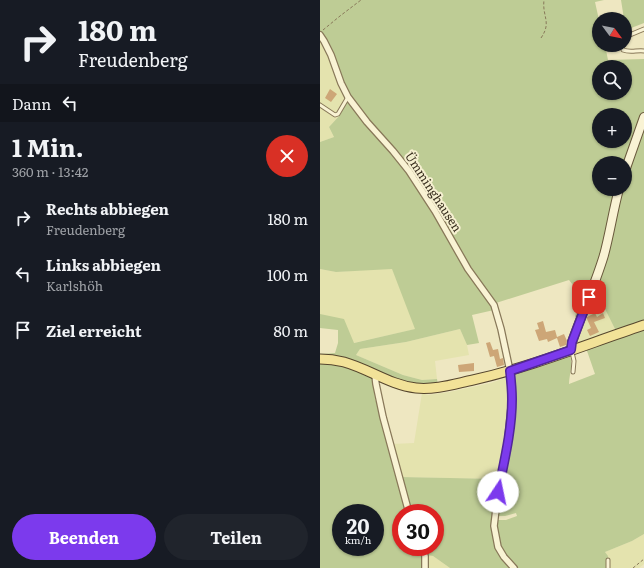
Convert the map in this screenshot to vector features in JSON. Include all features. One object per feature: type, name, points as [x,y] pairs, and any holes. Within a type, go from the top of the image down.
[{"type":"main road","points":[[630,156],[644,117]]},
{"type":"main road","points":[[571,350],[572,342],[604,254],[617,196]]},
{"type":"main road","points":[[320,359],[334,359],[345,362],[393,383],[411,387],[430,388],[461,383],[510,371],[644,325]]},
{"type":"street","name":"Ümminghausen","points":[[320,34],[331,55],[341,83],[348,97],[367,122],[409,171],[435,211],[468,269],[493,302],[501,329],[510,371],[512,399],[507,448],[496,505],[494,526],[498,546],[504,557],[514,568]]},
{"type":"street","points":[[375,374],[383,417],[407,504]]},
{"type":"street","points":[[425,556],[425,568]]},
{"type":"lane","points":[[632,34],[644,29]]},
{"type":"lane","points":[[632,51],[644,51]]},
{"type":"lane","points":[[320,105],[335,115],[338,114],[348,97]]},
{"type":"lane","points":[[571,350],[574,361],[573,372]]},
{"type":"lane","points":[[608,560],[608,568]]},
{"type":"path","points":[[320,34],[361,0]]},
{"type":"path","points":[[541,38],[547,21],[544,15],[544,0]]},
{"type":"path","points":[[633,568],[644,559]]},
{"type":"green space","points":[[320,0],[604,0],[595,2],[597,12],[592,12],[592,52],[606,52],[608,60],[644,59],[644,117],[632,146],[632,108],[592,108],[592,148],[631,148],[628,156],[592,156],[592,196],[617,196],[607,243],[581,318],[575,317],[580,294],[569,280],[496,303],[494,310],[472,315],[479,343],[467,345],[460,329],[406,342],[360,349],[356,355],[403,375],[422,380],[437,379],[438,385],[417,386],[320,356],[320,354],[335,353],[338,343],[338,330],[320,328],[320,314],[344,319],[354,343],[415,329],[392,269],[336,272],[320,269],[320,142],[334,137],[329,127],[340,115],[348,99],[320,35]]},
{"type":"green space","points":[[621,0],[644,0],[644,23],[632,28],[632,12],[623,12]]},
{"type":"green space","points":[[320,35],[348,99],[340,115],[329,127],[334,137],[320,142]]},
{"type":"green space","points":[[644,124],[644,322],[616,331],[594,287],[618,196],[632,196],[632,156]]},
{"type":"green space","points":[[392,268],[416,329],[353,343],[343,320],[320,315],[320,269],[336,272]]},
{"type":"green space","points":[[594,287],[616,331],[577,345],[575,344]]},
{"type":"green space","points":[[644,327],[644,534],[632,541],[605,552],[608,556],[607,568],[450,568],[433,556],[444,556],[444,504],[408,504],[400,477],[500,479],[496,520],[506,520],[517,516],[516,513],[505,516],[497,516],[513,417],[513,377],[516,372],[569,354],[571,365],[569,384],[595,374],[586,348]]},
{"type":"green space","points":[[460,329],[467,345],[469,355],[435,361],[437,379],[422,380],[403,375],[356,355],[360,349],[406,342]]},
{"type":"green space","points":[[320,362],[343,364],[372,376],[375,399],[406,504],[392,504],[392,556],[422,556],[424,568],[320,568]]},
{"type":"green space","points":[[508,377],[510,381],[509,420],[500,479],[400,477],[392,444],[414,443],[422,393],[428,395],[449,392],[491,383]]},
{"type":"green space","points":[[644,534],[644,564],[639,568],[609,568],[610,560],[605,552],[632,541]]},
{"type":"green space","points":[[426,556],[433,556],[450,568],[426,568]]},
{"type":"building","points":[[330,89],[337,94],[331,102],[325,98]]},
{"type":"building","points":[[595,313],[597,317],[603,313],[605,318],[594,322],[599,332],[590,336],[587,330],[591,328],[587,317]]},
{"type":"building","points":[[543,321],[546,332],[555,330],[557,337],[564,334],[567,341],[566,345],[560,347],[557,338],[548,342],[547,339],[539,341],[535,330],[539,329],[537,323]]},
{"type":"building","points":[[490,342],[493,350],[498,349],[500,359],[503,358],[504,365],[497,367],[494,356],[490,357],[486,343]]},
{"type":"building","points":[[474,363],[474,371],[459,372],[458,365]]},
{"type":"route","points":[[498,492],[507,448],[510,421],[512,399],[510,371],[571,350],[572,342],[589,297]]}]
